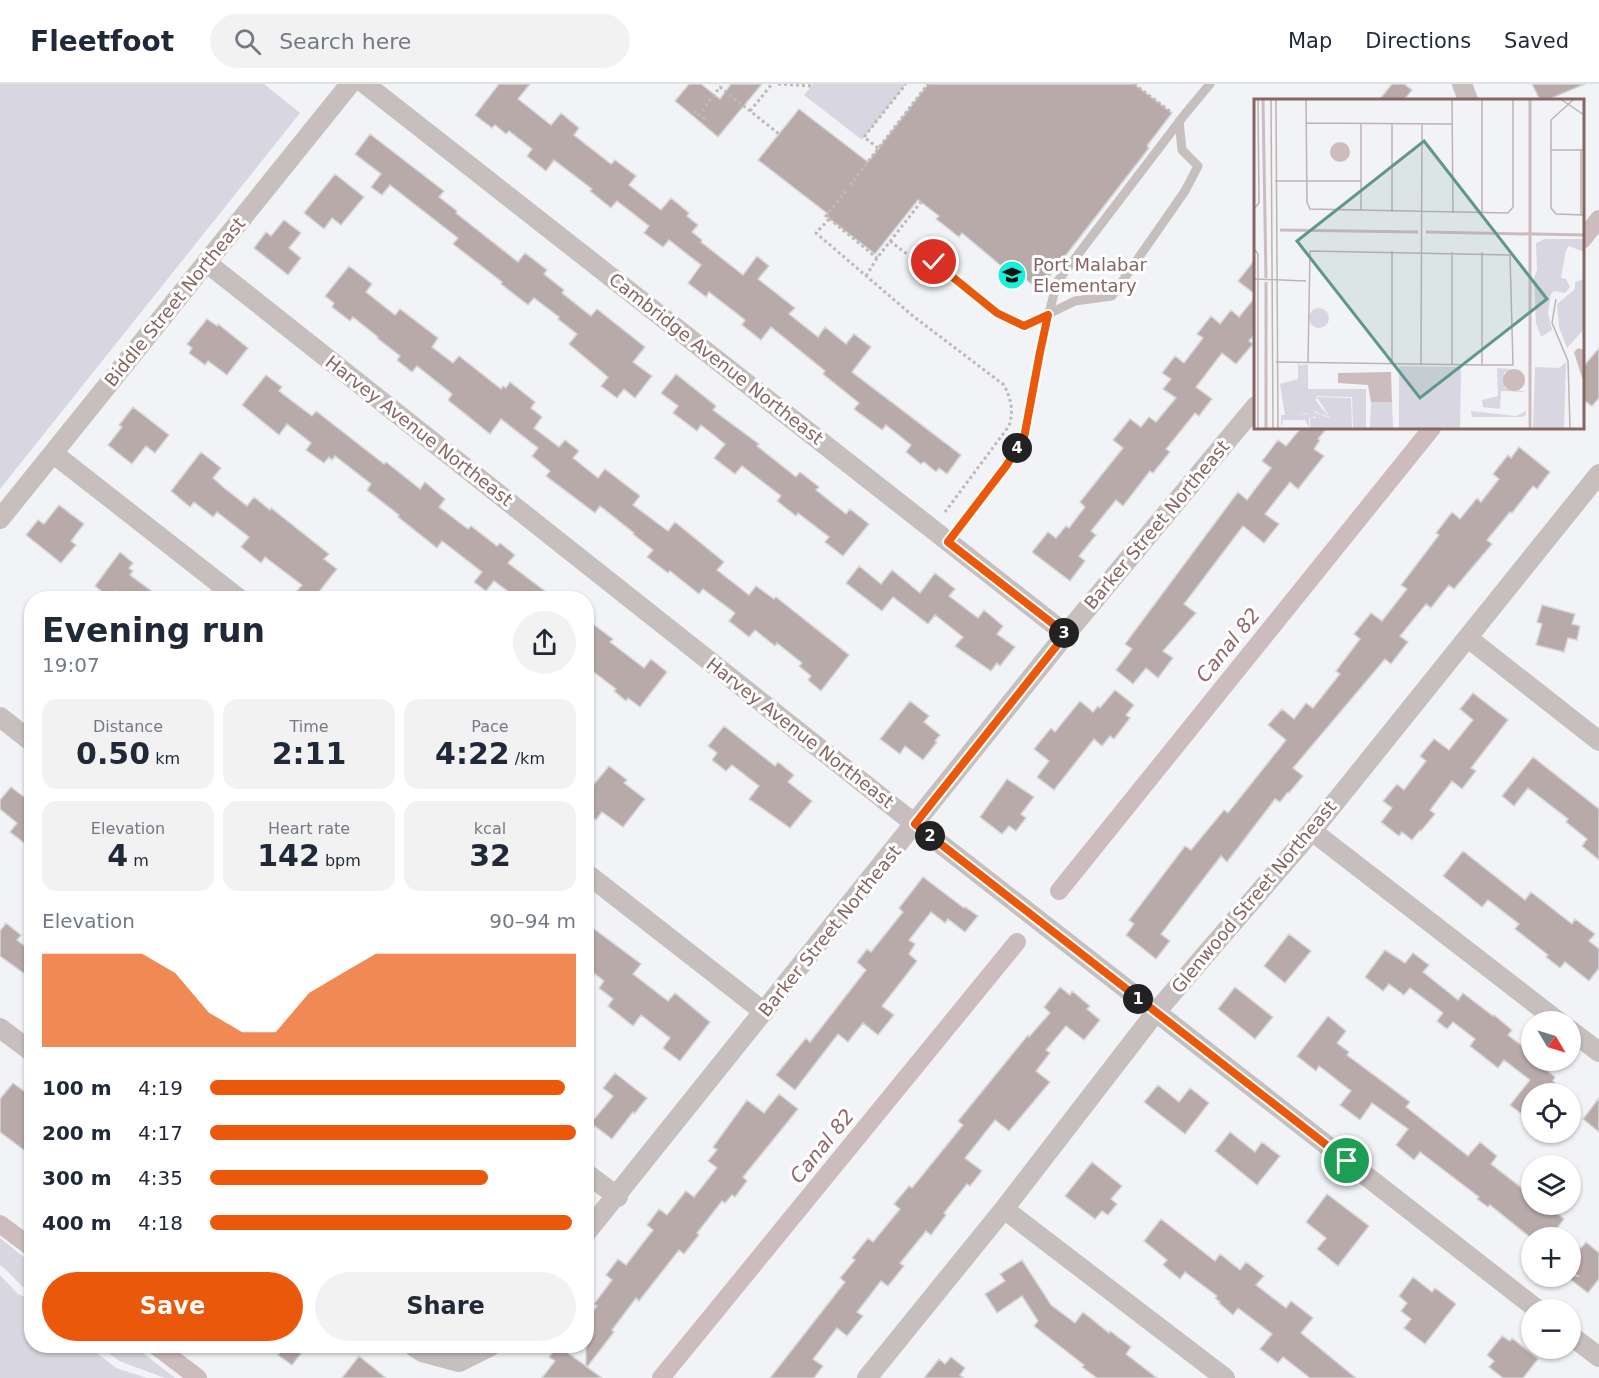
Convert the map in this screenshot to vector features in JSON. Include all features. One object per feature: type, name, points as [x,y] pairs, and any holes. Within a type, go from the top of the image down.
[{"type":"street","name":"Biddle Street Northeast","points":[[0,519],[350,84]]},
{"type":"street","name":"Cambridge Avenue Northeast","points":[[365,84],[1066,634]]},
{"type":"street","points":[[1462,84],[1468,99]]},
{"type":"street","name":"Harvey Avenue Northeast","points":[[207,263],[915,824],[1524,1299]]},
{"type":"street","name":"Barker Street Northeast","points":[[594,1224],[618,1197],[1066,634],[1254,408]]},
{"type":"street","points":[[54,454],[229,591]]},
{"type":"street","name":"Glenwood Street Northeast","points":[[867,1378],[1004,1209],[1156,1012],[1312,831],[1599,474]]},
{"type":"street","points":[[1468,638],[1599,741]]},
{"type":"street","points":[[0,717],[24,736]]},
{"type":"street","points":[[1312,831],[1545,1011]]},
{"type":"street","points":[[594,879],[764,1012]]},
{"type":"street","points":[[0,1028],[24,1046]]},
{"type":"street","points":[[1581,1038],[1599,1052]]},
{"type":"street","points":[[594,1179],[618,1197]]},
{"type":"street","points":[[1004,1209],[1225,1378]]},
{"type":"street","points":[[1581,1343],[1599,1357]]},
{"type":"street","points":[[426,1353],[459,1362],[476,1353]]},
{"type":"lane","points":[[948,542],[1006,466],[1024,438],[1056,282],[1210,84]]},
{"type":"lane","points":[[932,261],[997,313],[1024,326],[1075,302],[1112,296],[1185,191],[1198,166],[1182,150],[1180,120]]},
{"type":"path","points":[[750,111],[772,84]]},
{"type":"path","points":[[778,84],[811,86],[813,84]]},
{"type":"path","points":[[878,148],[864,138],[906,84]]},
{"type":"path","points":[[850,185],[928,84]]},
{"type":"path","points":[[1134,84],[1180,120]]},
{"type":"path","points":[[699,114],[720,87],[779,134]]},
{"type":"path","points":[[694,111],[705,119]]},
{"type":"path","points":[[846,191],[826,216],[877,258]]},
{"type":"path","points":[[866,276],[877,258],[921,202]]},
{"type":"path","points":[[830,219],[816,233],[913,316],[1004,385],[1011,399],[1009,426],[945,512]]},
{"type":"path","points":[[890,241],[924,267],[932,261]]},
{"type":"shaded area","points":[[0,84],[264,84],[300,113],[0,489]]},
{"type":"shaded area","points":[[813,84],[906,84],[862,140],[804,95]]},
{"type":"shaded area","points":[[0,1238],[24,1257],[24,1287],[22,1286],[0,1265]]},
{"type":"shaded area","points":[[0,1275],[18,1294],[24,1297],[24,1353],[97,1353],[116,1368],[147,1378],[0,1378]]},
{"type":"shaded area","points":[[109,1353],[143,1353],[175,1378],[165,1378],[119,1361]]},
{"type":"building","points":[[499,84],[530,84],[518,99],[551,125],[561,113],[579,128],[574,135],[611,164],[615,160],[636,176],[629,185],[661,210],[671,198],[689,213],[687,216],[698,225],[692,232],[702,240],[701,242],[743,275],[757,256],[769,266],[758,279],[795,308],[789,314],[818,337],[825,327],[846,344],[854,334],[871,347],[852,372],[961,455],[947,474],[939,468],[936,472],[924,462],[921,464],[906,452],[911,445],[886,425],[882,430],[854,409],[859,403],[823,374],[825,371],[771,327],[761,340],[742,325],[745,320],[709,292],[706,297],[688,283],[701,265],[669,240],[663,247],[644,233],[649,226],[617,201],[611,208],[590,191],[592,189],[554,160],[546,171],[527,156],[532,149],[509,131],[506,134],[495,125],[492,128],[475,115]]},
{"type":"building","points":[[689,84],[701,84],[720,99],[731,84],[762,84],[718,137],[675,101]]},
{"type":"building","points":[[928,84],[1134,84],[1172,113],[1147,146],[1149,148],[1039,290],[1009,266],[1006,270],[962,233],[959,237],[936,219],[939,216],[918,200],[875,254],[758,160],[799,109],[868,162]]},
{"type":"building","points":[[1392,84],[1404,84],[1412,90],[1405,99],[1380,99]]},
{"type":"building","points":[[1532,84],[1585,84],[1549,99],[1540,99]]},
{"type":"building","points":[[370,134],[444,191],[439,197],[518,262],[525,253],[547,270],[544,274],[564,290],[562,293],[591,316],[597,309],[645,347],[633,362],[652,376],[635,398],[624,389],[617,398],[601,386],[608,377],[569,344],[577,334],[558,319],[559,317],[534,298],[528,305],[501,284],[502,282],[453,244],[458,238],[390,185],[382,195],[371,187],[381,174],[355,154]]},
{"type":"building","points":[[335,174],[364,197],[341,225],[332,218],[324,229],[304,213]]},
{"type":"building","points":[[284,220],[301,233],[289,248],[301,258],[288,275],[254,248],[266,232],[271,236]]},
{"type":"building","points":[[1254,261],[1254,293],[1238,281]]},
{"type":"building","points":[[349,266],[372,284],[366,292],[395,315],[400,309],[438,338],[432,347],[453,363],[459,356],[501,389],[503,386],[506,388],[510,382],[535,402],[531,408],[542,417],[534,428],[559,447],[565,440],[579,451],[573,458],[598,478],[605,469],[640,496],[633,505],[668,531],[675,522],[724,562],[717,570],[749,595],[756,586],[774,599],[776,597],[849,655],[821,691],[808,680],[811,676],[799,666],[802,663],[777,643],[775,646],[755,630],[749,637],[729,621],[735,613],[703,589],[699,594],[670,571],[668,573],[647,557],[653,550],[600,506],[595,513],[546,476],[550,471],[532,456],[538,448],[501,419],[490,434],[448,400],[452,394],[417,366],[412,372],[397,360],[400,356],[378,337],[353,317],[350,321],[332,307],[334,303],[325,296]]},
{"type":"building","points":[[1254,298],[1254,335],[1249,341],[1253,344],[1236,364],[1222,353],[1196,387],[1212,399],[1199,416],[1195,413],[1166,449],[1170,452],[1153,473],[1150,471],[1123,506],[1116,500],[1091,531],[1096,535],[1079,556],[1085,561],[1070,581],[1032,552],[1048,532],[1056,538],[1066,526],[1069,528],[1085,507],[1080,502],[1123,448],[1113,440],[1130,419],[1141,427],[1149,417],[1156,422],[1176,398],[1163,389],[1171,379],[1162,373],[1175,356],[1184,363],[1203,338],[1197,334],[1211,316],[1220,324],[1231,310],[1239,317]]},
{"type":"building","points":[[207,319],[217,326],[218,324],[248,348],[227,375],[208,361],[205,365],[189,353],[192,348],[187,344]]},
{"type":"building","points":[[1599,348],[1599,398],[1592,406],[1584,400],[1584,366]]},
{"type":"building","points":[[676,374],[716,406],[713,410],[759,444],[757,446],[796,477],[800,472],[819,487],[816,490],[846,514],[850,509],[869,524],[843,556],[825,542],[829,537],[798,513],[796,516],[777,501],[781,496],[742,466],[735,474],[714,458],[725,444],[701,425],[697,431],[673,413],[678,406],[661,393]]},
{"type":"building","points":[[266,375],[282,387],[279,391],[312,416],[316,411],[420,489],[425,482],[445,499],[439,507],[468,529],[471,526],[497,546],[500,543],[515,555],[508,563],[545,591],[508,591],[494,581],[486,591],[474,582],[482,572],[442,541],[437,548],[367,490],[371,484],[335,456],[332,460],[329,457],[324,463],[306,450],[311,443],[287,424],[279,435],[242,405]]},
{"type":"building","points":[[133,407],[169,435],[155,453],[146,446],[132,464],[108,445],[122,427],[119,425]]},
{"type":"building","points":[[1300,429],[1326,429],[1314,449],[1324,456],[1298,489],[1290,482],[1265,514],[1279,524],[1264,543],[1243,526],[1184,604],[1196,613],[1163,651],[1173,658],[1158,678],[1146,668],[1133,684],[1116,670],[1132,649],[1125,644],[1238,492],[1247,500],[1271,468],[1262,461],[1278,440],[1286,446]]},
{"type":"building","points":[[1519,447],[1550,472],[1537,489],[1533,486],[1487,540],[1492,544],[1454,589],[1449,585],[1431,608],[1426,604],[1400,636],[1408,642],[1391,664],[1385,659],[1293,768],[1303,776],[1289,793],[1280,802],[1275,799],[1227,862],[1221,856],[1161,934],[1170,941],[1156,959],[1126,935],[1134,924],[1129,920],[1185,846],[1191,850],[1224,810],[1228,813],[1286,740],[1268,725],[1282,709],[1294,719],[1306,703],[1313,708],[1340,674],[1336,671],[1360,639],[1354,634],[1371,613],[1382,621],[1407,589],[1401,585],[1439,535],[1436,533],[1452,512],[1460,519],[1477,498],[1481,502],[1499,479],[1493,474],[1508,455],[1511,458]]},
{"type":"building","points":[[201,452],[221,468],[213,478],[223,487],[247,506],[254,497],[270,510],[271,508],[329,554],[324,559],[337,569],[320,591],[297,591],[302,585],[265,557],[261,563],[241,547],[249,537],[217,512],[213,517],[194,502],[190,507],[171,491]]},
{"type":"building","points":[[59,505],[84,524],[71,541],[76,545],[61,563],[26,535],[38,520],[44,524]]},
{"type":"building","points":[[120,552],[133,563],[129,568],[133,571],[130,575],[152,591],[101,591],[95,586]]},
{"type":"building","points":[[859,566],[881,584],[892,570],[920,593],[935,573],[955,589],[949,596],[978,618],[984,610],[1003,626],[997,634],[1015,647],[1000,666],[997,663],[991,671],[955,646],[963,637],[935,615],[928,624],[893,597],[882,611],[846,583]]},
{"type":"building","points":[[1542,605],[1575,614],[1572,624],[1580,626],[1577,640],[1568,638],[1564,652],[1536,645],[1542,624],[1537,622]]},
{"type":"building","points":[[594,625],[613,639],[610,642],[644,668],[651,659],[667,672],[640,707],[628,698],[626,701],[614,691],[616,689],[594,672]]},
{"type":"building","points":[[1115,690],[1134,705],[1126,715],[1130,718],[1114,739],[1110,736],[1102,746],[1094,739],[1054,790],[1037,777],[1049,761],[1034,749],[1051,728],[1055,732],[1080,701],[1093,712],[1098,706],[1100,708]]},
{"type":"building","points":[[1473,693],[1508,720],[1471,768],[1476,771],[1462,789],[1452,781],[1430,810],[1435,814],[1421,831],[1412,840],[1402,832],[1399,836],[1381,822],[1392,808],[1383,801],[1397,784],[1404,790],[1426,761],[1420,756],[1434,739],[1449,750],[1473,720],[1460,709]]},
{"type":"building","points":[[910,701],[929,716],[924,722],[940,735],[923,760],[905,746],[900,754],[880,739]]},
{"type":"building","points":[[724,726],[775,766],[778,762],[794,775],[788,782],[812,801],[790,828],[749,799],[759,786],[732,765],[726,771],[712,760],[717,753],[708,746]]},
{"type":"building","points":[[1533,757],[1599,809],[1599,860],[1582,846],[1587,839],[1566,822],[1568,819],[1528,788],[1514,806],[1502,796]]},
{"type":"building","points":[[609,766],[627,780],[624,783],[645,799],[623,827],[602,812],[596,820],[594,818],[594,784]]},
{"type":"building","points":[[1007,779],[1034,797],[1021,814],[1026,818],[1016,831],[1009,826],[1002,834],[980,817]]},
{"type":"building","points":[[11,787],[24,797],[24,843],[10,832],[17,823],[0,809],[0,800]]},
{"type":"building","points":[[1463,851],[1525,900],[1531,892],[1572,924],[1575,919],[1595,934],[1589,941],[1599,949],[1599,968],[1589,981],[1565,962],[1560,968],[1546,957],[1548,955],[1515,929],[1519,924],[1488,900],[1482,907],[1443,876]]},
{"type":"building","points":[[923,877],[978,916],[965,932],[948,919],[945,923],[931,912],[909,940],[915,944],[909,954],[917,961],[882,1006],[894,1015],[878,1035],[863,1023],[848,1042],[838,1034],[795,1090],[776,1075],[806,1038],[810,1042],[866,970],[857,962],[867,949],[871,952],[903,912],[899,908]]},
{"type":"building","points":[[6,923],[21,935],[17,940],[24,946],[24,973],[0,956],[0,931]]},
{"type":"building","points":[[594,929],[641,964],[633,974],[668,1001],[675,993],[710,1022],[680,1061],[663,1048],[670,1038],[641,1015],[633,1026],[608,1006],[613,999],[599,988],[604,981],[594,973]]},
{"type":"building","points":[[1289,934],[1311,951],[1285,983],[1264,966]]},
{"type":"building","points":[[1385,950],[1405,963],[1413,953],[1429,965],[1423,972],[1458,1000],[1463,993],[1512,1030],[1508,1035],[1521,1045],[1521,1071],[1548,1071],[1555,1077],[1553,1081],[1555,1083],[1528,1083],[1530,1080],[1504,1060],[1498,1068],[1470,1046],[1475,1039],[1453,1022],[1447,1029],[1437,1021],[1443,1013],[1410,988],[1404,995],[1389,984],[1383,991],[1365,977]]},
{"type":"building","points":[[1060,987],[1070,995],[1072,991],[1090,1006],[1087,1009],[1100,1020],[1084,1040],[1066,1026],[1046,1050],[1050,1053],[1036,1071],[1050,1082],[1009,1131],[995,1120],[965,1158],[982,1171],[970,1186],[967,1184],[944,1213],[946,1215],[931,1235],[926,1231],[900,1263],[904,1266],[888,1286],[881,1281],[857,1312],[863,1316],[847,1336],[837,1328],[813,1359],[823,1366],[814,1378],[770,1378],[845,1282],[840,1278],[855,1260],[852,1258],[868,1238],[873,1242],[900,1209],[894,1204],[909,1186],[912,1188],[963,1125],[958,1121],[1028,1035],[1029,1037],[1050,1013],[1044,1007]]},
{"type":"building","points":[[1235,987],[1273,1017],[1255,1039],[1218,1009]]},
{"type":"building","points":[[1328,1016],[1346,1031],[1337,1043],[1349,1052],[1347,1055],[1410,1102],[1406,1107],[1468,1156],[1480,1142],[1497,1156],[1491,1164],[1521,1187],[1521,1215],[1559,1215],[1564,1219],[1558,1227],[1521,1227],[1521,1230],[1490,1205],[1488,1207],[1477,1199],[1479,1197],[1420,1152],[1414,1160],[1396,1145],[1408,1129],[1372,1103],[1360,1120],[1340,1105],[1351,1091],[1319,1066],[1316,1071],[1297,1056]]},
{"type":"building","points":[[615,1073],[647,1098],[612,1139],[594,1125],[594,1119],[613,1096],[603,1088]]},
{"type":"building","points":[[13,1083],[24,1091],[24,1150],[0,1132],[0,1099]]},
{"type":"building","points":[[1158,1085],[1179,1102],[1190,1088],[1209,1103],[1185,1134],[1144,1102]]},
{"type":"building","points":[[1521,1091],[1521,1114],[1510,1105]]},
{"type":"building","points":[[779,1094],[798,1109],[743,1177],[747,1181],[735,1197],[732,1195],[725,1203],[722,1201],[684,1254],[679,1250],[639,1301],[636,1298],[612,1330],[614,1332],[587,1367],[602,1378],[542,1378],[555,1361],[549,1357],[552,1353],[568,1353],[586,1366],[586,1353],[594,1353],[594,1310],[597,1306],[594,1304],[612,1280],[606,1275],[618,1259],[626,1265],[653,1230],[647,1225],[659,1209],[667,1215],[686,1191],[694,1197],[717,1168],[708,1161],[717,1150],[713,1147],[747,1100],[764,1113]]},
{"type":"building","points":[[1599,1098],[1599,1132],[1583,1119]]},
{"type":"building","points":[[1230,1132],[1255,1152],[1262,1142],[1280,1156],[1257,1185],[1215,1151]]},
{"type":"building","points":[[1092,1162],[1122,1186],[1111,1199],[1117,1204],[1108,1215],[1102,1211],[1095,1219],[1065,1196]]},
{"type":"building","points":[[1327,1194],[1369,1226],[1338,1266],[1317,1249],[1326,1238],[1306,1222]]},
{"type":"building","points":[[1161,1219],[1215,1261],[1220,1254],[1240,1270],[1246,1262],[1264,1276],[1256,1285],[1286,1308],[1291,1301],[1313,1318],[1301,1333],[1356,1378],[1310,1378],[1283,1357],[1278,1363],[1260,1349],[1272,1334],[1238,1308],[1233,1315],[1219,1303],[1215,1298],[1217,1296],[1185,1272],[1180,1279],[1163,1265],[1167,1260],[1144,1241]]},
{"type":"building","points":[[1586,1242],[1599,1253],[1599,1279],[1588,1293],[1580,1287],[1581,1248]]},
{"type":"building","points":[[1022,1260],[1051,1305],[1075,1323],[1083,1312],[1131,1347],[1126,1354],[1157,1378],[1097,1378],[1034,1326],[1038,1321],[1022,1296],[997,1313],[985,1294],[1005,1281],[1000,1274]]},
{"type":"building","points":[[1413,1277],[1432,1292],[1435,1288],[1456,1304],[1425,1344],[1404,1328],[1411,1319],[1401,1311],[1407,1303],[1399,1296]]},
{"type":"building","points":[[1502,1336],[1510,1341],[1512,1338],[1521,1345],[1521,1359],[1538,1359],[1523,1378],[1503,1378],[1489,1367],[1494,1361],[1487,1355]]},
{"type":"building","points":[[280,1353],[301,1353],[292,1365],[278,1355]]},
{"type":"building","points":[[359,1356],[386,1378],[342,1378]]},
{"type":"building","points":[[951,1357],[965,1368],[960,1375],[964,1378],[924,1378],[939,1359],[945,1364]]},
{"type":"waterway","name":"Canal 82","points":[[1584,238],[1599,219]]},
{"type":"waterway","name":"Canal 82","points":[[1059,891],[1431,429]]},
{"type":"waterway","name":"Canal 82","points":[[661,1378],[1017,942]]},
{"type":"waterway","points":[[0,1224],[24,1242]]},
{"type":"waterway","points":[[165,1353],[198,1378]]},
{"type":"place","name":"Port Malabar Elementary","points":[[1012,275]]},
{"type":"route","points":[[934,262],[997,313],[1024,326],[1048,315],[1024,438],[1006,466],[948,542],[1066,634],[915,824],[1347,1161]]}]
